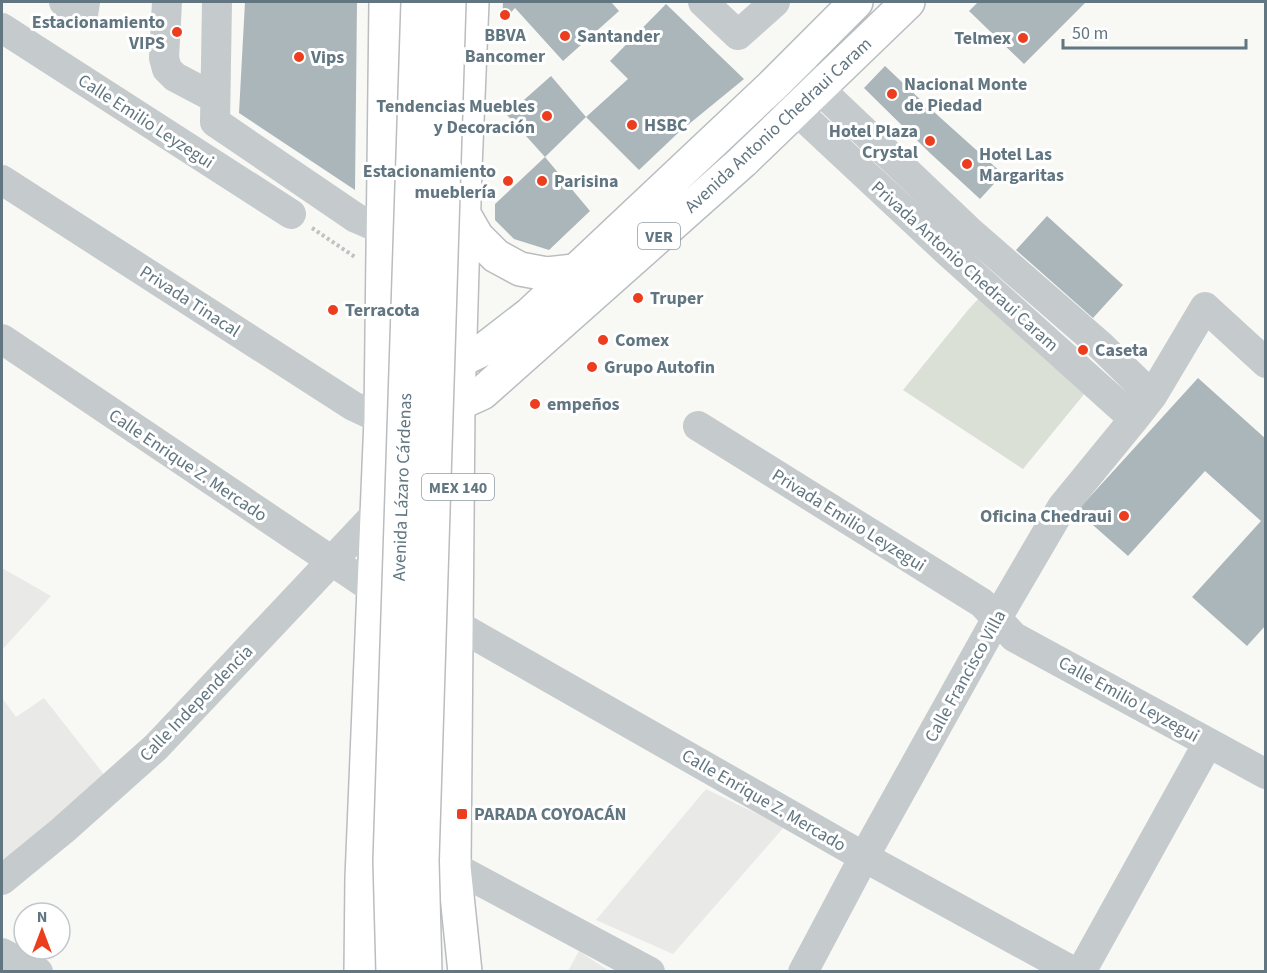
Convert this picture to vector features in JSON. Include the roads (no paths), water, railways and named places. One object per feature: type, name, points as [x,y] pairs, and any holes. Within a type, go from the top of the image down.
[{"type":"main road","points":[[361,972],[362,878],[381,419],[386,2]]},
{"type":"main road","name":"Avenida Lázaro Cárdenas","points":[[393,972],[390,861],[418,2]]},
{"type":"main road","name":"Avenida Lázaro Cárdenas","points":[[425,972],[422,861],[449,2]]},
{"type":"main road","name":"MEX 140","points":[[465,972],[454,867],[458,404],[472,2]]},
{"type":"main road","name":"Avenida Antonio Chedraui Caram","points":[[381,379],[421,374],[459,361],[486,348],[530,314],[856,2]]},
{"type":"main road","name":"Avenida Antonio Chedraui Caram","points":[[381,419],[417,416],[458,404],[482,393],[742,162],[807,99],[888,8]]},
{"type":"main road","points":[[385,162],[401,178],[423,185],[446,182],[465,168]]},
{"type":"main road","points":[[384,218],[404,195],[426,193],[447,199],[464,212],[477,237],[496,256],[520,269],[547,273],[574,271]]},
{"type":"main road","points":[[362,878],[375,972]]},
{"type":"street","points":[[64,2],[83,15],[85,2]]},
{"type":"street","points":[[167,2],[164,58],[167,69],[175,77],[224,115],[384,218]]},
{"type":"street","points":[[214,106],[217,2]]},
{"type":"street","points":[[703,2],[738,35],[775,2]]},
{"type":"street","name":"Calle Emilio Leyzegui","points":[[2,28],[291,214]]},
{"type":"street","name":"Privada Antonio Chedraui Caram","points":[[782,75],[807,99],[948,252],[1134,419]]},
{"type":"street","name":"Privada Antonio Chedraui Caram","points":[[807,99],[968,230],[1100,345],[1152,396]]},
{"type":"street","name":"Privada Tinacal","points":[[2,180],[353,406],[381,419]]},
{"type":"street","points":[[948,252],[968,230]]},
{"type":"street","name":"Calle Francisco Villa","points":[[803,972],[997,618],[1062,507],[1152,396],[1205,308],[1266,363]]},
{"type":"street","name":"Calle Enrique Z. Mercado","points":[[2,339],[375,590]]},
{"type":"street","name":"Privada Emilio Leyzegui","points":[[698,426],[981,603],[997,618]]},
{"type":"street","name":"Calle Independencia","points":[[2,880],[63,830],[156,747],[377,513]]},
{"type":"street","name":"Calle Emilio Leyzegui","points":[[997,618],[1014,637],[1266,774]]},
{"type":"street","name":"Calle Enrique Z. Mercado","points":[[457,625],[864,857],[1074,972]]},
{"type":"street","points":[[1081,972],[1208,743]]},
{"type":"street","points":[[454,867],[650,972]]},
{"type":"street","points":[[2,953],[38,972]]},
{"type":"place","name":"BBVA Bancomer","points":[[505,15]]},
{"type":"place","name":"Estacionamiento VIPS","points":[[177,32]]},
{"type":"place","name":"Santander","points":[[565,36]]},
{"type":"place","name":"Telmex","points":[[1023,38]]},
{"type":"place","name":"Vips","points":[[299,57]]},
{"type":"place","name":"Nacional Monte de Piedad","points":[[892,94]]},
{"type":"place","name":"Tendencias Muebles y Decoración","points":[[547,116]]},
{"type":"place","name":"HSBC","points":[[632,125]]},
{"type":"place","name":"Hotel Plaza Crystal","points":[[930,141]]},
{"type":"place","name":"Hotel Las Margaritas","points":[[967,164]]},
{"type":"place","name":"Estacionamiento mueblería","points":[[508,181]]},
{"type":"place","name":"Parisina","points":[[542,181]]},
{"type":"place","name":"Truper","points":[[638,298]]},
{"type":"place","name":"Terracota","points":[[333,310]]},
{"type":"place","name":"Comex","points":[[603,340]]},
{"type":"place","name":"Caseta","points":[[1083,350]]},
{"type":"place","name":"Grupo Autofin","points":[[592,367]]},
{"type":"place","name":"empeños","points":[[535,404]]},
{"type":"place","name":"Oficina Chedraui","points":[[1124,516]]},
{"type":"place","name":"PARADA COYOACÁN","points":[[462,814]]}]
